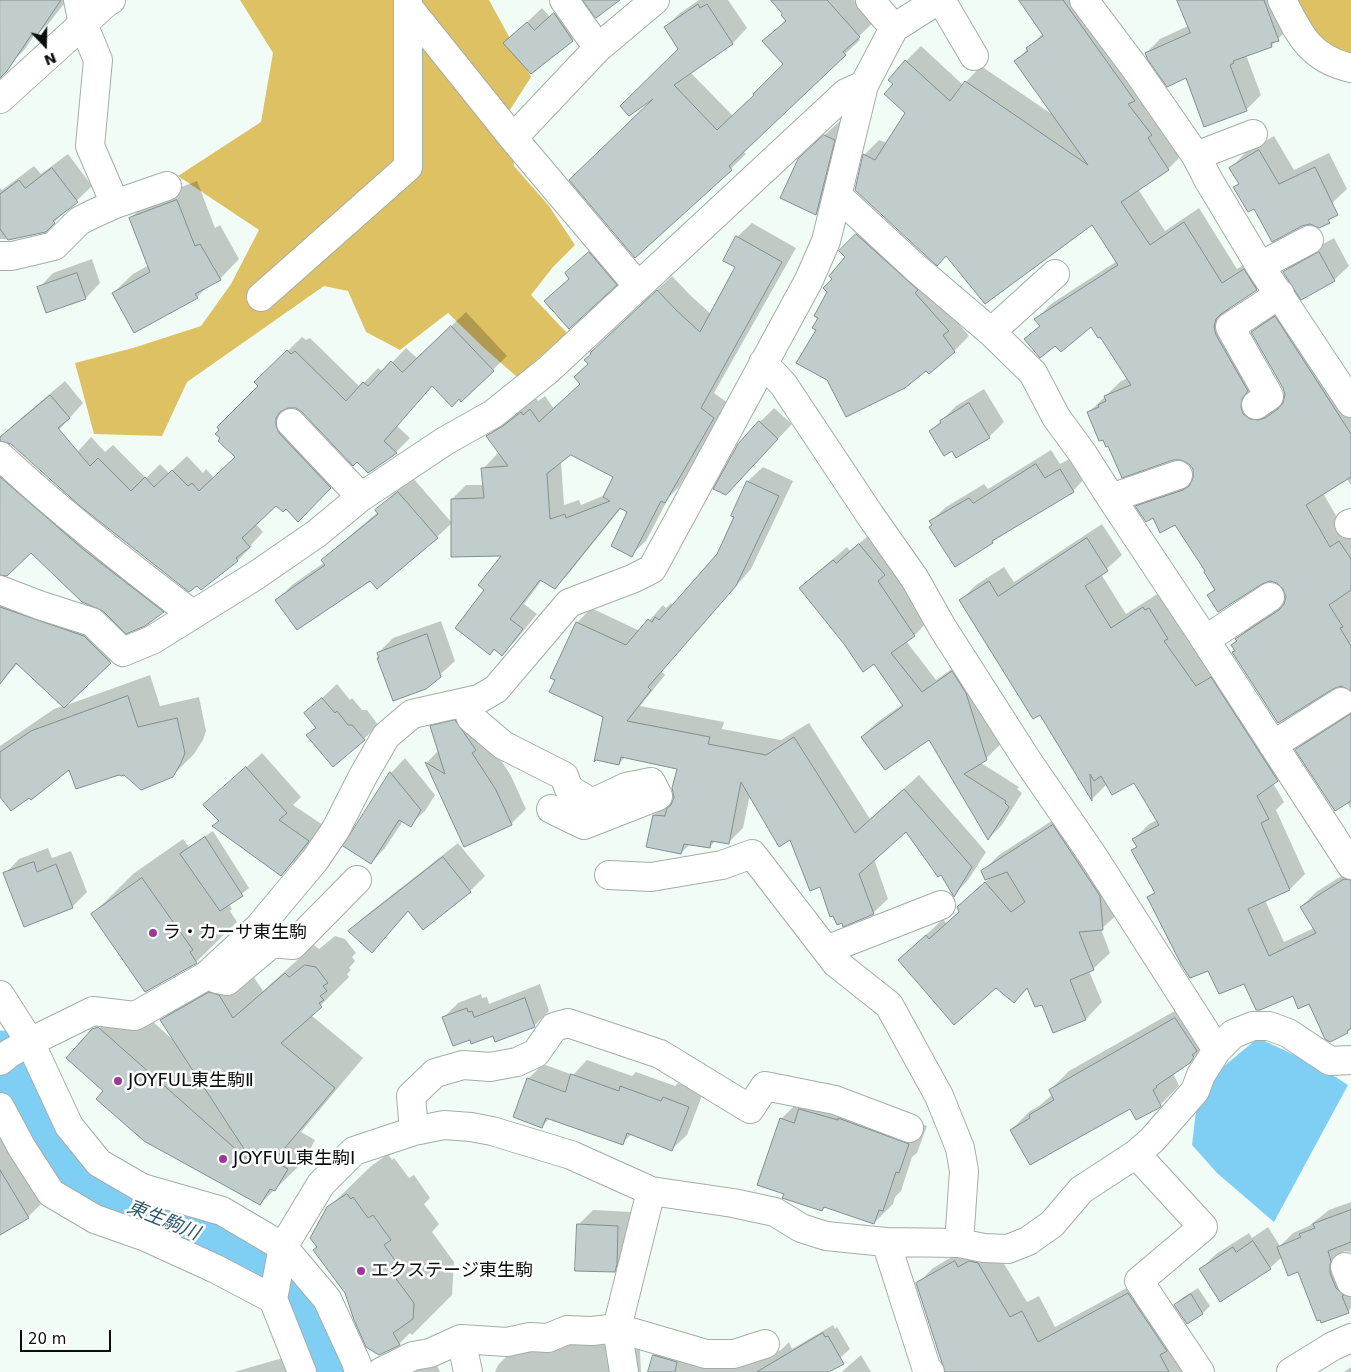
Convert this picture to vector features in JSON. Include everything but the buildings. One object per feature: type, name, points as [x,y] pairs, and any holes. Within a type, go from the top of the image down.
[{"type":"street","points":[[0,99],[80,12],[111,0]]},
{"type":"street","points":[[564,0],[598,48]]},
{"type":"street","points":[[513,138],[598,48],[655,0]]},
{"type":"street","points":[[870,0],[894,28]]},
{"type":"street","points":[[13,1052],[93,1011],[135,1016],[206,976],[259,926],[315,860],[336,829],[386,736],[412,714],[479,699],[496,689],[569,603],[632,579],[652,569],[809,280],[826,241],[864,85],[894,28],[939,0],[974,56]]},
{"type":"street","points":[[1084,0],[1135,68],[1196,156],[1260,266],[1351,403]]},
{"type":"street","points":[[1282,0],[1304,40],[1316,52],[1336,65],[1351,68]]},
{"type":"street","points":[[408,4],[513,138],[638,286]]},
{"type":"street","points":[[262,296],[408,167],[408,4]]},
{"type":"street","points":[[80,12],[98,60],[90,146],[115,204]]},
{"type":"street","points":[[0,590],[92,622],[123,652],[152,640],[255,576],[316,534],[361,497],[445,441],[493,414],[548,370],[846,94],[864,85]]},
{"type":"street","points":[[1196,156],[1253,134]]},
{"type":"street","points":[[0,256],[12,256],[54,246],[79,221],[115,204],[167,186]]},
{"type":"street","points":[[838,196],[917,269],[991,332],[1033,373],[1056,417],[1083,454],[1351,865]]},
{"type":"street","points":[[1260,266],[1309,240]]},
{"type":"street","points":[[991,332],[1055,274]]},
{"type":"street","points":[[1256,405],[1269,396],[1230,327],[1280,294]]},
{"type":"street","points":[[763,363],[784,384],[848,482],[915,579],[942,628],[1093,856],[1217,1050]]},
{"type":"street","points":[[291,423],[361,497]]},
{"type":"street","points":[[0,456],[45,498],[89,532],[124,563],[192,614]]},
{"type":"street","points":[[1111,498],[1178,475]]},
{"type":"street","points":[[1205,640],[1270,597]]},
{"type":"street","points":[[465,702],[472,718],[503,745],[564,776],[569,789],[592,803],[626,787],[651,782],[658,796],[584,825],[551,809]]},
{"type":"street","points":[[1273,745],[1341,702]]},
{"type":"street","points":[[609,875],[650,877],[722,865],[752,854],[836,963],[889,1006],[940,1096],[960,1148],[964,1171],[959,1244]]},
{"type":"street","points":[[206,976],[227,981],[272,943],[293,945],[357,880]]},
{"type":"street","points":[[826,950],[941,905]]},
{"type":"street","points":[[0,995],[13,1052],[99,1163],[142,1188],[222,1211],[283,1247],[327,1299],[359,1372]]},
{"type":"street","points":[[414,1131],[411,1096],[435,1073],[463,1065],[490,1067],[518,1062],[536,1053],[554,1027],[568,1023],[660,1054],[750,1109],[765,1086],[835,1100],[909,1128]]},
{"type":"street","points":[[302,1372],[273,1299],[283,1247],[321,1184],[354,1151],[414,1131],[444,1125],[471,1127],[492,1132],[571,1155],[620,1179],[651,1191],[733,1203],[776,1212],[801,1228],[826,1236],[886,1242],[959,1244],[1008,1249],[1028,1242],[1052,1224],[1081,1190],[1136,1154],[1169,1122],[1195,1091],[1201,1075],[1217,1050],[1233,1034],[1252,1026],[1269,1026],[1288,1033],[1330,1061],[1351,1060]]},
{"type":"street","points":[[0,1107],[22,1148],[51,1193],[95,1219],[146,1237],[216,1269],[273,1299]]},
{"type":"street","points":[[1136,1154],[1203,1227],[1140,1280],[1200,1372]]},
{"type":"street","points":[[624,1372],[617,1328],[651,1191]]},
{"type":"street","points":[[886,1242],[926,1367],[930,1372]]},
{"type":"street","points":[[381,1372],[413,1356],[430,1353],[461,1339],[507,1342],[530,1337],[548,1338],[567,1330],[592,1331],[617,1328],[706,1354],[734,1354],[765,1344]]},
{"type":"street","points":[[1291,1372],[1333,1346],[1351,1338]]},
{"type":"street","points":[[461,1339],[468,1372]]},
{"type":"shaded area","points":[[240,0],[489,0],[531,77],[508,113],[514,166],[549,206],[575,245],[553,267],[531,295],[567,333],[517,377],[448,313],[400,350],[366,332],[348,291],[324,286],[187,382],[162,436],[94,434],[75,363],[133,348],[201,326],[231,284],[259,230],[178,176],[261,122],[273,53]]},
{"type":"shaded area","points":[[1289,0],[1351,0],[1351,59],[1313,42]]},
{"type":"water","points":[[1258,1038],[1320,1067],[1348,1085],[1274,1222],[1217,1173],[1192,1145],[1196,1111],[1217,1072]]},
{"type":"waterway","name":"東生駒川","points":[[0,1058],[21,1101],[51,1146],[76,1176],[110,1200],[239,1251],[300,1302],[330,1347],[334,1372]]},
{"type":"place","name":"ラ・カーサ東生駒","points":[[153,933]]},
{"type":"place","name":"JOYFUL東生駒Ⅱ","points":[[118,1081]]},
{"type":"place","name":"JOYFUL東生駒Ⅰ","points":[[223,1159]]},
{"type":"place","name":"エクステージ東生駒","points":[[361,1271]]}]
